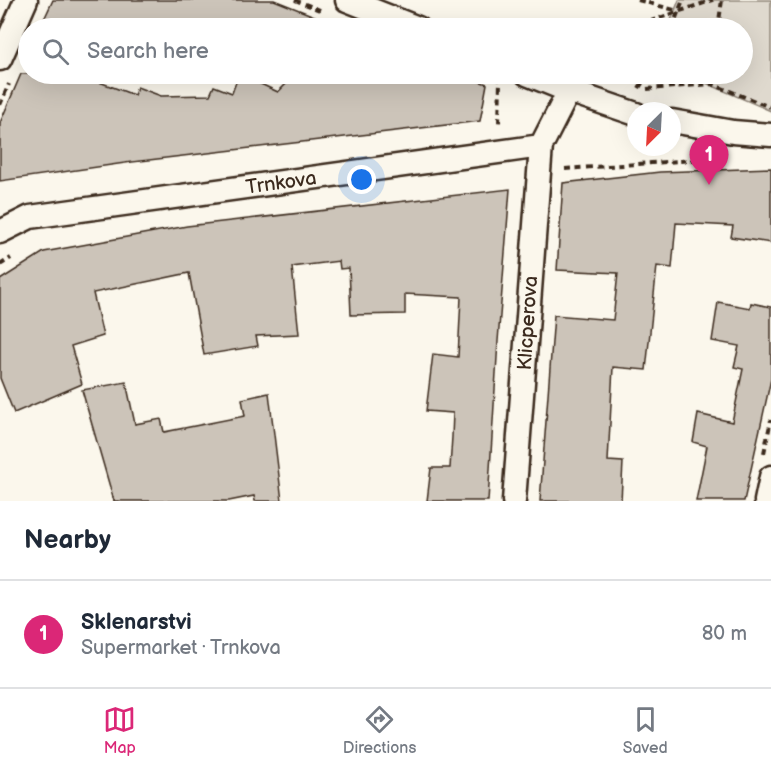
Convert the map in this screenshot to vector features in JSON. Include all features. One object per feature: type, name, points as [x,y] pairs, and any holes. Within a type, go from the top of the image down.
[{"type":"street","points":[[18,18],[26,0]]},
{"type":"street","points":[[347,0],[393,18]]},
{"type":"street","points":[[0,59],[18,18]]},
{"type":"street","points":[[552,84],[627,111]]},
{"type":"street","points":[[540,146],[569,91]]},
{"type":"street","points":[[681,123],[733,132],[771,135]]},
{"type":"street","name":"Trnkova","points":[[0,232],[30,217],[540,146]]},
{"type":"street","name":"Klicperova","points":[[514,501],[540,146]]},
{"type":"street","points":[[766,501],[771,477]]},
{"type":"path","points":[[638,0],[679,11]]},
{"type":"path","points":[[676,18],[683,0]]},
{"type":"path","points":[[659,18],[714,0]]},
{"type":"path","points":[[719,18],[722,0]]},
{"type":"path","points":[[637,90],[712,84],[771,108]]},
{"type":"shaded area","points":[[679,0],[771,0],[771,111],[708,84],[753,84],[753,18],[672,18]]},
{"type":"building","points":[[53,0],[274,0],[319,18],[45,18]]},
{"type":"building","points":[[18,81],[18,84],[105,84],[134,95],[137,87],[161,96],[210,95],[214,86],[232,93],[235,84],[261,84],[278,92],[286,84],[487,84],[480,121],[132,162],[0,181],[0,123]]},
{"type":"building","points":[[771,168],[771,243],[731,237],[733,226],[676,223],[672,268],[657,266],[646,370],[613,367],[608,461],[623,462],[621,501],[540,501],[554,315],[613,320],[618,273],[557,270],[563,183],[660,172]]},
{"type":"building","points":[[510,189],[488,501],[427,501],[431,468],[450,468],[453,413],[426,411],[433,354],[458,357],[461,297],[405,294],[405,314],[351,315],[349,268],[340,269],[339,261],[292,267],[299,334],[256,336],[258,346],[204,355],[189,273],[93,293],[103,336],[71,346],[82,384],[14,413],[0,378],[0,280],[44,252],[187,226]]},
{"type":"building","points":[[718,302],[750,308],[751,303],[771,307],[771,379],[744,501],[696,501],[707,446],[693,442],[698,414],[732,422],[743,369],[734,367],[739,346],[712,341]]},
{"type":"building","points":[[126,382],[135,424],[161,419],[164,432],[245,416],[242,399],[269,393],[282,501],[255,501],[254,496],[229,501],[114,501],[82,390]]},
{"type":"place","name":"Sklenarstvi","points":[[709,185]]}]
